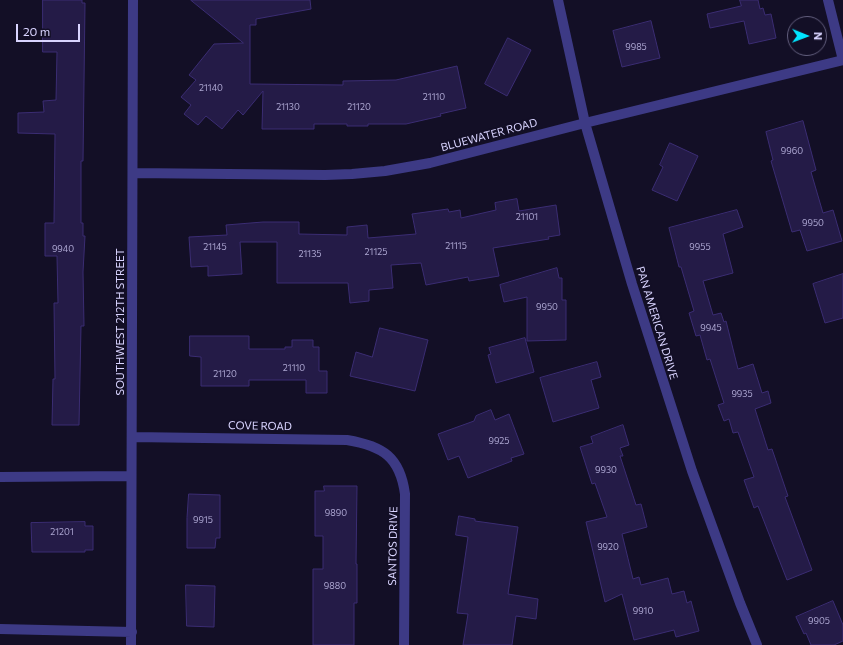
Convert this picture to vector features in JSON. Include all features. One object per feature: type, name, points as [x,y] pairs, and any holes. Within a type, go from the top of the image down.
[{"type":"street","name":"SOUTHWEST 212TH STREET","points":[[132,645],[131,476],[134,0]]},
{"type":"street","name":"PAN AMERICAN DRIVE","points":[[558,0],[585,123],[632,284],[673,415],[713,529],[757,645]]},
{"type":"street","points":[[828,0],[843,60]]},
{"type":"street","name":"BLUEWATER ROAD","points":[[133,173],[325,175],[385,171],[458,156],[585,123],[843,60]]},
{"type":"street","name":"COVE ROAD","points":[[132,437],[347,440],[368,444],[386,453]]},
{"type":"street","name":"SANTOS DRIVE","points":[[386,453],[397,466],[404,484],[405,494],[404,645]]},
{"type":"street","points":[[0,477],[131,476]]},
{"type":"street","points":[[0,629],[132,632]]},
{"type":"building","points":[[43,0],[82,0],[82,3],[85,3],[83,161],[81,161],[81,223],[83,223],[83,236],[85,236],[83,272],[84,326],[81,326],[79,425],[52,425],[53,379],[55,379],[54,303],[58,303],[57,256],[45,256],[45,223],[54,223],[55,134],[18,133],[18,113],[44,112],[43,101],[56,100],[57,52],[43,52]]},
{"type":"building","points":[[191,0],[310,0],[311,9],[256,19],[256,25],[250,25],[250,84],[343,85],[343,81],[396,80],[457,66],[466,108],[440,114],[441,116],[406,124],[368,124],[368,126],[347,126],[347,124],[314,124],[314,129],[262,129],[263,91],[243,115],[238,110],[222,129],[206,116],[198,125],[184,114],[191,105],[181,97],[196,80],[189,75],[214,44],[243,43]]},
{"type":"building","points":[[740,0],[758,0],[760,9],[763,8],[765,15],[771,14],[776,38],[749,44],[744,21],[710,28],[707,14],[741,6]]},
{"type":"building","points":[[651,21],[660,58],[622,67],[613,31]]},
{"type":"building","points":[[508,38],[531,50],[507,96],[485,84]]},
{"type":"building","points":[[803,121],[816,170],[811,172],[823,213],[833,210],[842,241],[807,251],[800,230],[792,232],[771,161],[773,160],[766,132]]},
{"type":"building","points":[[670,143],[698,156],[677,201],[652,190],[663,167],[660,165]]},
{"type":"building","points":[[517,199],[519,211],[556,205],[560,235],[548,237],[549,239],[493,248],[499,276],[469,281],[468,277],[426,285],[421,263],[391,265],[393,288],[369,290],[369,301],[350,303],[348,283],[277,283],[277,242],[240,242],[242,274],[208,276],[208,266],[191,267],[189,237],[227,235],[226,225],[263,222],[299,222],[299,234],[347,235],[347,227],[367,225],[368,238],[416,234],[412,214],[448,209],[449,212],[460,210],[461,218],[496,210],[495,203]]},
{"type":"building","points":[[737,210],[743,227],[723,234],[733,273],[703,281],[713,315],[721,313],[724,322],[726,321],[738,369],[753,364],[762,393],[768,391],[771,403],[755,409],[768,450],[772,449],[788,496],[785,497],[812,570],[787,580],[758,506],[754,508],[744,480],[754,477],[738,432],[733,433],[729,419],[724,421],[718,405],[724,403],[710,359],[707,360],[700,335],[696,336],[689,313],[694,311],[681,267],[679,267],[669,228]]},
{"type":"building","points":[[557,268],[559,278],[562,278],[562,300],[566,300],[566,340],[527,341],[527,297],[504,302],[500,285]]},
{"type":"building","points":[[843,274],[843,318],[825,323],[813,284]]},
{"type":"building","points":[[380,328],[428,340],[415,391],[350,376],[356,352],[372,357]]},
{"type":"building","points":[[190,336],[249,336],[249,349],[285,349],[285,347],[292,347],[292,340],[313,340],[313,347],[319,347],[319,371],[327,371],[327,393],[306,393],[306,380],[249,380],[249,386],[201,386],[201,357],[190,356]]},
{"type":"building","points":[[525,338],[534,372],[496,383],[488,355],[491,354],[489,348]]},
{"type":"building","points":[[597,362],[601,377],[591,380],[599,408],[553,422],[540,378]]},
{"type":"building","points":[[491,410],[495,420],[509,414],[524,454],[511,458],[512,461],[468,478],[459,456],[448,460],[438,434],[474,421],[476,416]]},
{"type":"building","points":[[623,425],[629,445],[620,448],[623,456],[620,456],[636,505],[641,504],[647,527],[622,534],[633,579],[639,577],[641,585],[668,578],[672,594],[684,591],[687,603],[691,601],[699,631],[676,637],[674,630],[634,640],[622,594],[605,602],[586,522],[607,517],[595,483],[592,484],[580,447],[593,443],[591,437]]},
{"type":"building","points":[[324,486],[357,486],[357,603],[354,603],[354,645],[313,645],[313,569],[323,569],[323,536],[315,536],[315,491],[324,491]]},
{"type":"building","points":[[189,494],[220,495],[220,538],[216,538],[215,548],[187,548]]},
{"type":"building","points":[[459,516],[475,519],[475,521],[518,527],[508,594],[538,599],[536,619],[516,616],[512,645],[463,645],[468,614],[457,613],[468,537],[456,535]]},
{"type":"building","points":[[85,522],[85,526],[93,526],[93,550],[85,550],[85,552],[32,552],[31,523]]},
{"type":"building","points":[[186,585],[215,586],[214,627],[187,626]]},
{"type":"building","points":[[833,601],[843,625],[843,641],[834,645],[811,645],[806,633],[804,634],[796,617]]}]
